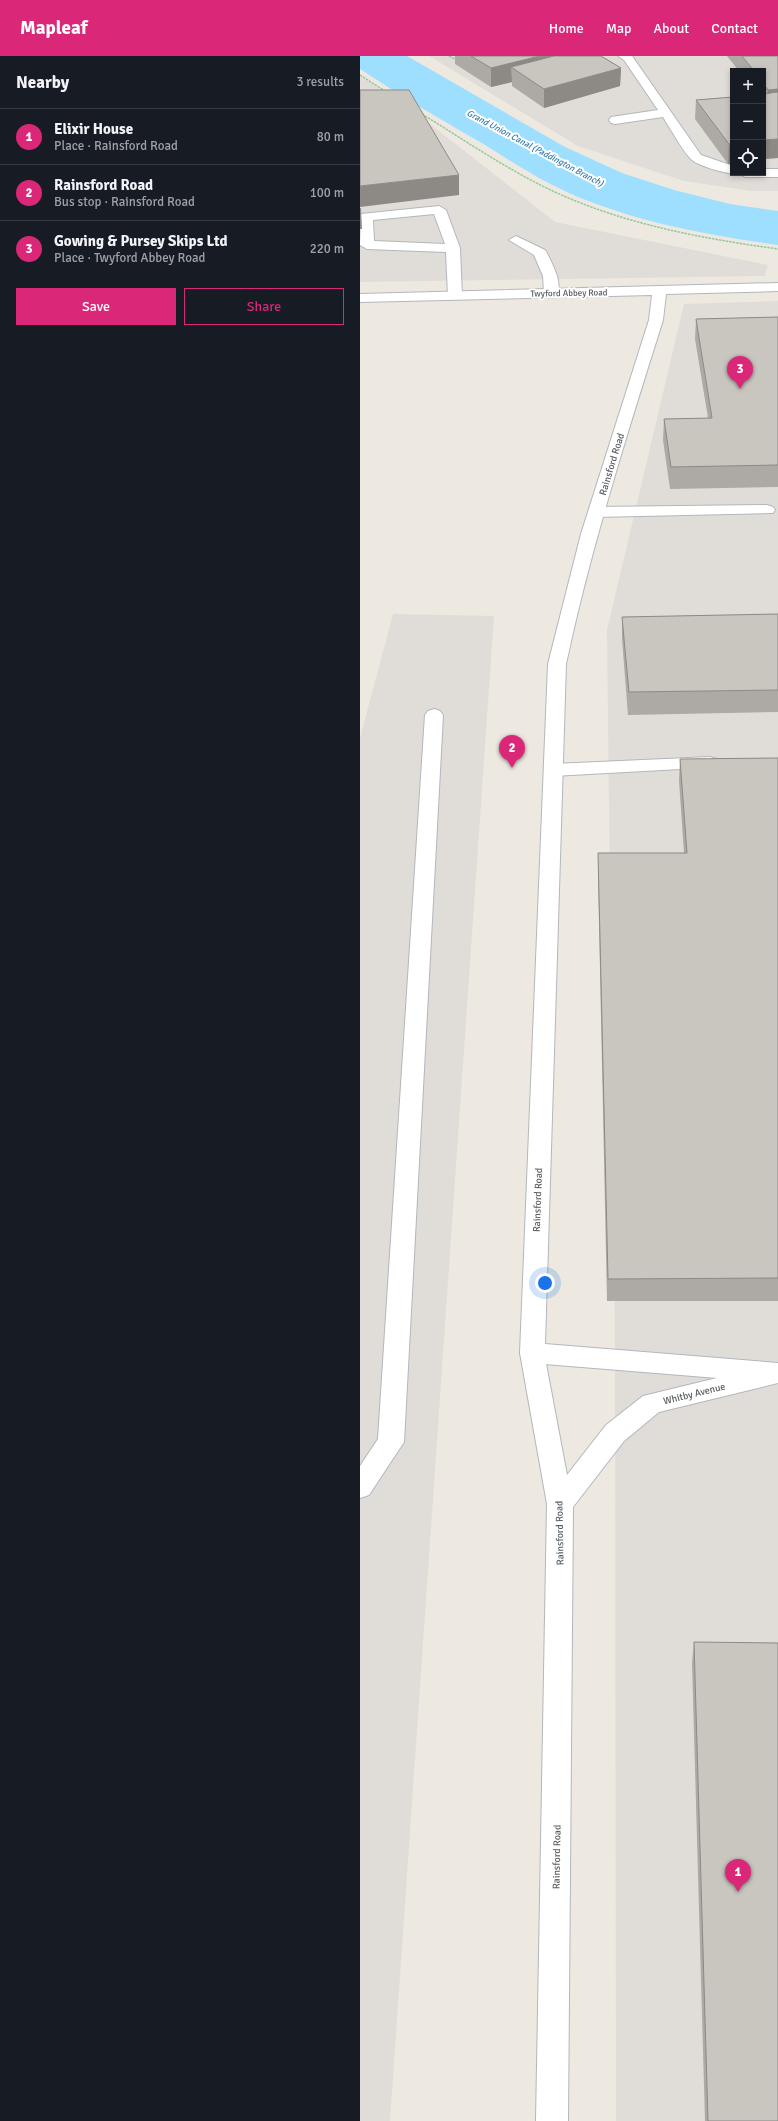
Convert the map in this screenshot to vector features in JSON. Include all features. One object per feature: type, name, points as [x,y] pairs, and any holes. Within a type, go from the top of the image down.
[{"type":"street","points":[[624,56],[628,58],[697,158],[720,168],[730,170]]},
{"type":"street","points":[[615,120],[665,113]]},
{"type":"street","points":[[766,173],[778,173]]},
{"type":"street","points":[[454,248],[367,245],[366,217],[439,210],[454,248],[455,296]]},
{"type":"street","points":[[516,240],[540,253],[550,276],[551,293]]},
{"type":"street","name":"Twyford Abbey Road","points":[[360,298],[778,288]]},
{"type":"street","name":"Rainsford Road","points":[[552,2121],[560,1504],[532,1353],[557,664],[569,607],[596,512],[656,320],[659,291]]},
{"type":"street","points":[[596,512],[767,510]]},
{"type":"street","points":[[360,1486],[391,1442],[434,715]]},
{"type":"street","points":[[553,770],[726,762]]},
{"type":"street","name":"Whitby Avenue","points":[[532,1353],[777,1373]]},
{"type":"street","name":"Whitby Avenue","points":[[560,1504],[615,1433],[652,1403],[777,1373]]},
{"type":"path","points":[[449,56],[460,62]]},
{"type":"path","points":[[360,75],[391,95]]},
{"type":"path","points":[[422,114],[522,175],[567,197],[604,212],[652,226],[712,240],[778,249]]},
{"type":"shaded area","points":[[429,56],[778,56],[778,191],[752,191],[684,181],[578,146]]},
{"type":"shaded area","points":[[360,76],[411,109],[555,222],[768,265],[765,276],[360,282]]},
{"type":"shaded area","points":[[778,301],[778,2121],[616,2121],[615,1339],[607,630],[684,304]]},
{"type":"shaded area","points":[[393,614],[494,616],[390,2121],[360,2121],[360,738]]},
{"type":"water","name":"Grand Union Canal (Paddington Branch)","points":[[360,56],[407,56],[565,147],[622,173],[674,190],[730,204],[778,211],[778,245],[698,232],[645,220],[569,193],[526,170],[438,118],[360,69]]},
{"type":"building","points":[[471,56],[540,56],[491,68]]},
{"type":"building","points":[[554,56],[601,56],[621,68],[544,89],[511,67]]},
{"type":"building","points":[[742,56],[778,56],[778,89],[768,90],[766,87],[766,68],[752,68]]},
{"type":"building","points":[[360,90],[409,90],[459,175],[360,186]]},
{"type":"building","points":[[778,92],[778,139],[766,140],[766,94]]},
{"type":"building","points":[[730,97],[730,144],[729,144],[696,100]]},
{"type":"building","points":[[778,317],[778,465],[671,467],[664,419],[712,418],[696,319]]},
{"type":"building","points":[[778,614],[778,690],[629,692],[622,617]]},
{"type":"building","points":[[778,758],[778,1278],[608,1279],[598,853],[687,853],[680,759]]},
{"type":"building","points":[[694,1642],[778,1643],[778,2121],[708,2121]]},
{"type":"place","name":"Gowing & Pursey Skips Ltd","points":[[740,389]]},
{"type":"place","name":"Rainsford Road","points":[[512,768]]},
{"type":"place","name":"Elixir House","points":[[738,1892]]}]
